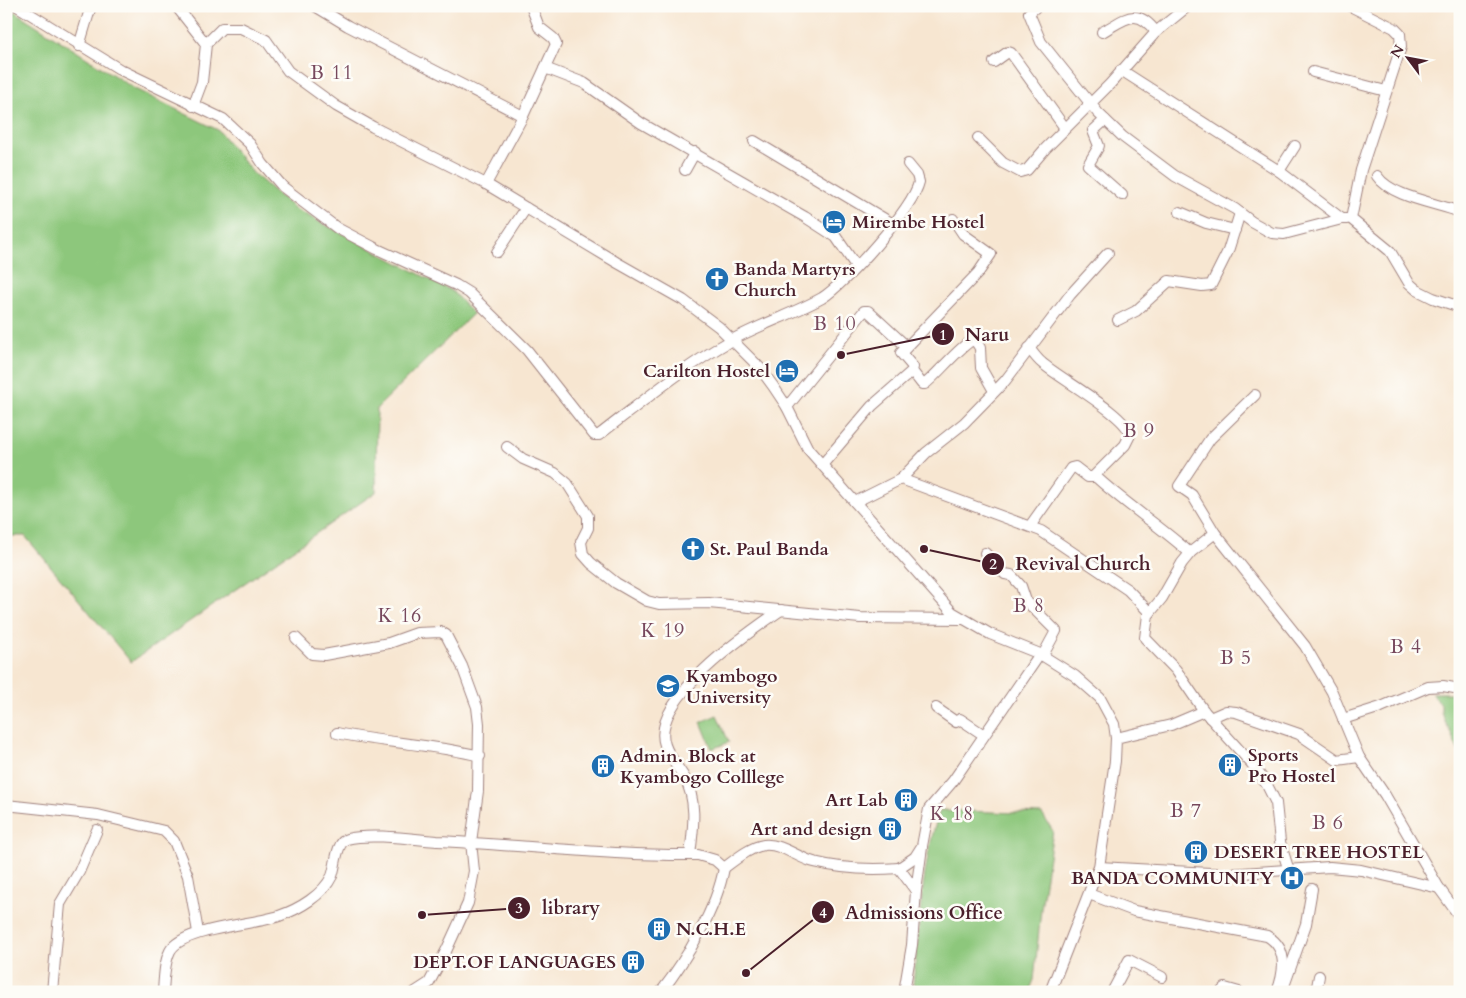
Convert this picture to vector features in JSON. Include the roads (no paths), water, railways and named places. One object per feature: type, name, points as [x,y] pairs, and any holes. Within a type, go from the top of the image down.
[{"type":"street","points":[[17,6],[79,46],[121,70],[193,106],[214,114],[230,124],[250,144],[263,164],[283,187],[337,228],[469,293],[527,350],[594,435],[599,435],[647,397],[732,340],[822,297],[839,284],[893,224],[919,184],[917,175],[908,164]]},
{"type":"street","points":[[79,46],[91,6]]},
{"type":"street","points":[[176,6],[206,44]]},
{"type":"street","points":[[315,6],[348,26],[522,116]]},
{"type":"street","points":[[486,184],[522,116],[556,42],[539,27],[531,6]]},
{"type":"street","points":[[978,138],[1003,163],[1016,171],[1023,172],[1090,104],[1156,32],[1188,6]]},
{"type":"street","points":[[1347,219],[1401,46],[1400,34],[1394,28],[1350,6]]},
{"type":"street","points":[[1030,8],[1041,42],[1090,104],[1134,146],[1176,176],[1240,213],[1258,226],[1280,235],[1347,219]]},
{"type":"street","points":[[1102,32],[1129,17],[1138,16],[1145,19],[1156,32]]},
{"type":"street","points":[[193,106],[202,82],[206,44],[222,28],[241,28],[252,32],[270,45],[288,71],[336,106],[372,127],[486,184],[683,300],[719,327],[759,367],[787,407],[808,449],[936,594],[961,619],[990,634],[1041,654],[1075,676],[1100,698],[1111,716],[1116,738],[1113,776],[1099,866],[1050,992]]},
{"type":"street","points":[[994,62],[1008,52],[1011,53],[1065,128]]},
{"type":"street","points":[[545,68],[584,83],[641,123],[695,152],[831,233],[841,242],[856,266]]},
{"type":"street","points":[[1121,70],[1279,171],[1347,219],[1390,251],[1410,283],[1417,290],[1433,298],[1460,307]]},
{"type":"street","points":[[1313,72],[1386,91]]},
{"type":"street","points":[[1105,120],[1093,131],[1099,146],[1088,165],[1094,173],[1122,195]]},
{"type":"street","points":[[754,141],[893,224]]},
{"type":"street","points":[[1279,171],[1295,146]]},
{"type":"street","points":[[685,170],[695,152]]},
{"type":"street","points":[[1377,176],[1386,185],[1407,195],[1460,212]]},
{"type":"street","points":[[497,252],[526,208]]},
{"type":"street","points":[[1180,212],[1206,223],[1235,230]]},
{"type":"street","points":[[1118,320],[1136,311],[1169,281],[1202,286],[1211,285],[1219,272],[1240,213]]},
{"type":"street","points":[[953,219],[963,234],[991,254],[978,273],[901,353],[913,367],[912,371],[922,384],[925,384],[943,369],[967,343],[974,340],[980,348],[981,368],[994,391]]},
{"type":"street","points":[[855,502],[901,479],[926,453],[959,428],[1005,381],[1077,287],[1108,253]]},
{"type":"street","points":[[787,407],[864,311],[868,311],[906,346]]},
{"type":"street","points":[[1029,348],[1042,363],[1086,393],[1129,429],[1130,438],[1095,476],[1090,478],[1072,467],[1030,526]]},
{"type":"street","points":[[822,465],[872,406],[912,371]]},
{"type":"street","points":[[1255,395],[1210,439],[1180,484],[1180,487],[1195,499],[1215,533],[1305,646],[1329,688],[1359,757],[1385,795],[1439,888],[1460,917]]},
{"type":"street","points":[[507,448],[523,459],[555,473],[567,483],[588,516],[588,528],[581,542],[583,554],[591,563],[634,595],[659,604],[709,603],[860,618],[961,619]]},
{"type":"street","points":[[1095,476],[1121,501],[1157,525],[1190,553]]},
{"type":"street","points":[[901,479],[1041,531],[1110,577],[1131,593],[1150,613]]},
{"type":"street","points":[[1215,533],[1190,553],[1150,613],[1144,632],[1146,641],[1176,670],[1207,714],[1258,771],[1272,793],[1276,803],[1280,842],[1289,871]]},
{"type":"street","points":[[904,992],[912,945],[922,846],[929,809],[953,781],[1056,631],[1026,601],[1020,586],[1011,574],[1005,574],[985,554]]},
{"type":"street","points":[[690,855],[694,804],[688,784],[665,745],[668,718],[680,695],[697,676],[781,610]]},
{"type":"street","points":[[296,638],[312,654],[324,655],[371,647],[429,631],[444,633],[462,666],[477,707],[480,756],[471,842],[474,870],[468,903],[429,983],[415,992]]},
{"type":"street","points":[[1343,719],[1381,707],[1428,687],[1443,686],[1460,689]]},
{"type":"street","points":[[936,708],[956,722],[960,719],[984,736]]},
{"type":"street","points":[[1116,738],[1207,714],[1236,712],[1299,734],[1337,760],[1359,757]]},
{"type":"street","points":[[337,733],[362,738],[451,748],[480,756]]},
{"type":"street","points":[[6,804],[98,815],[164,831],[174,841],[188,876],[198,932]]},
{"type":"street","points":[[52,992],[60,904],[80,872],[97,830]]},
{"type":"street","points":[[163,992],[171,950],[186,936],[198,932],[262,922],[302,905],[326,886],[338,858],[340,845],[347,839],[399,838],[576,851],[690,855],[708,857],[724,868]]},
{"type":"street","points":[[661,992],[681,963],[705,920],[719,887],[724,868],[735,860],[764,845],[779,848],[817,863],[866,869],[899,868],[915,857],[922,846]]},
{"type":"street","points":[[1099,866],[1230,874],[1289,871],[1316,867],[1347,868],[1439,888]]},
{"type":"street","points":[[899,868],[916,891]]},
{"type":"street","points":[[1282,992],[1306,924],[1312,889]]},
{"type":"street","points":[[1089,894],[1128,910],[1267,936],[1275,940],[1284,957],[1277,992]]},
{"type":"street","points":[[1112,992],[1129,960],[1162,977]]},
{"type":"street","points":[[1316,992],[1319,976]]},
{"type":"street","points":[[429,983],[436,992]]},
{"type":"street","points":[[1221,992],[1225,988],[1239,992]]},
{"type":"place","name":"Mirembe Hostel","points":[[834,222]]},
{"type":"place","name":"Banda Martyrs Church","points":[[717,279]]},
{"type":"place","name":"Naru","points":[[841,355]]},
{"type":"place","name":"Carilton Hostel","points":[[787,371]]},
{"type":"place","name":"St. Paul Banda","points":[[693,549]]},
{"type":"place","name":"Revival Church","points":[[924,549]]},
{"type":"place","name":"Kyambogo University","points":[[668,686]]},
{"type":"place","name":"Sports Pro Hostel","points":[[1230,765]]},
{"type":"place","name":"Admin. Block at Kyambogo Colllege","points":[[603,766]]},
{"type":"place","name":"Art Lab","points":[[906,800]]},
{"type":"place","name":"Art and design","points":[[890,829]]},
{"type":"place","name":"DESERT TREE HOSTEL","points":[[1196,852]]},
{"type":"place","name":"BANDA COMMUNITY","points":[[1292,878]]},
{"type":"place","name":"library","points":[[422,915]]},
{"type":"place","name":"N.C.H.E","points":[[659,929]]},
{"type":"place","name":"DEPT.OF LANGUAGES","points":[[633,962]]},
{"type":"place","name":"Admissions Office","points":[[746,973]]},
{"type":"district","name":"B 11","points":[[332,72]]},
{"type":"district","name":"B 10","points":[[835,323]]},
{"type":"district","name":"B 9","points":[[1139,430]]},
{"type":"district","name":"B 8","points":[[1029,605]]},
{"type":"district","name":"K 16","points":[[400,615]]},
{"type":"district","name":"K 19","points":[[663,630]]},
{"type":"district","name":"B 4","points":[[1406,646]]},
{"type":"district","name":"B 5","points":[[1236,657]]},
{"type":"district","name":"B 7","points":[[1186,810]]},
{"type":"district","name":"K 18","points":[[952,813]]},
{"type":"district","name":"B 6","points":[[1328,822]]}]
